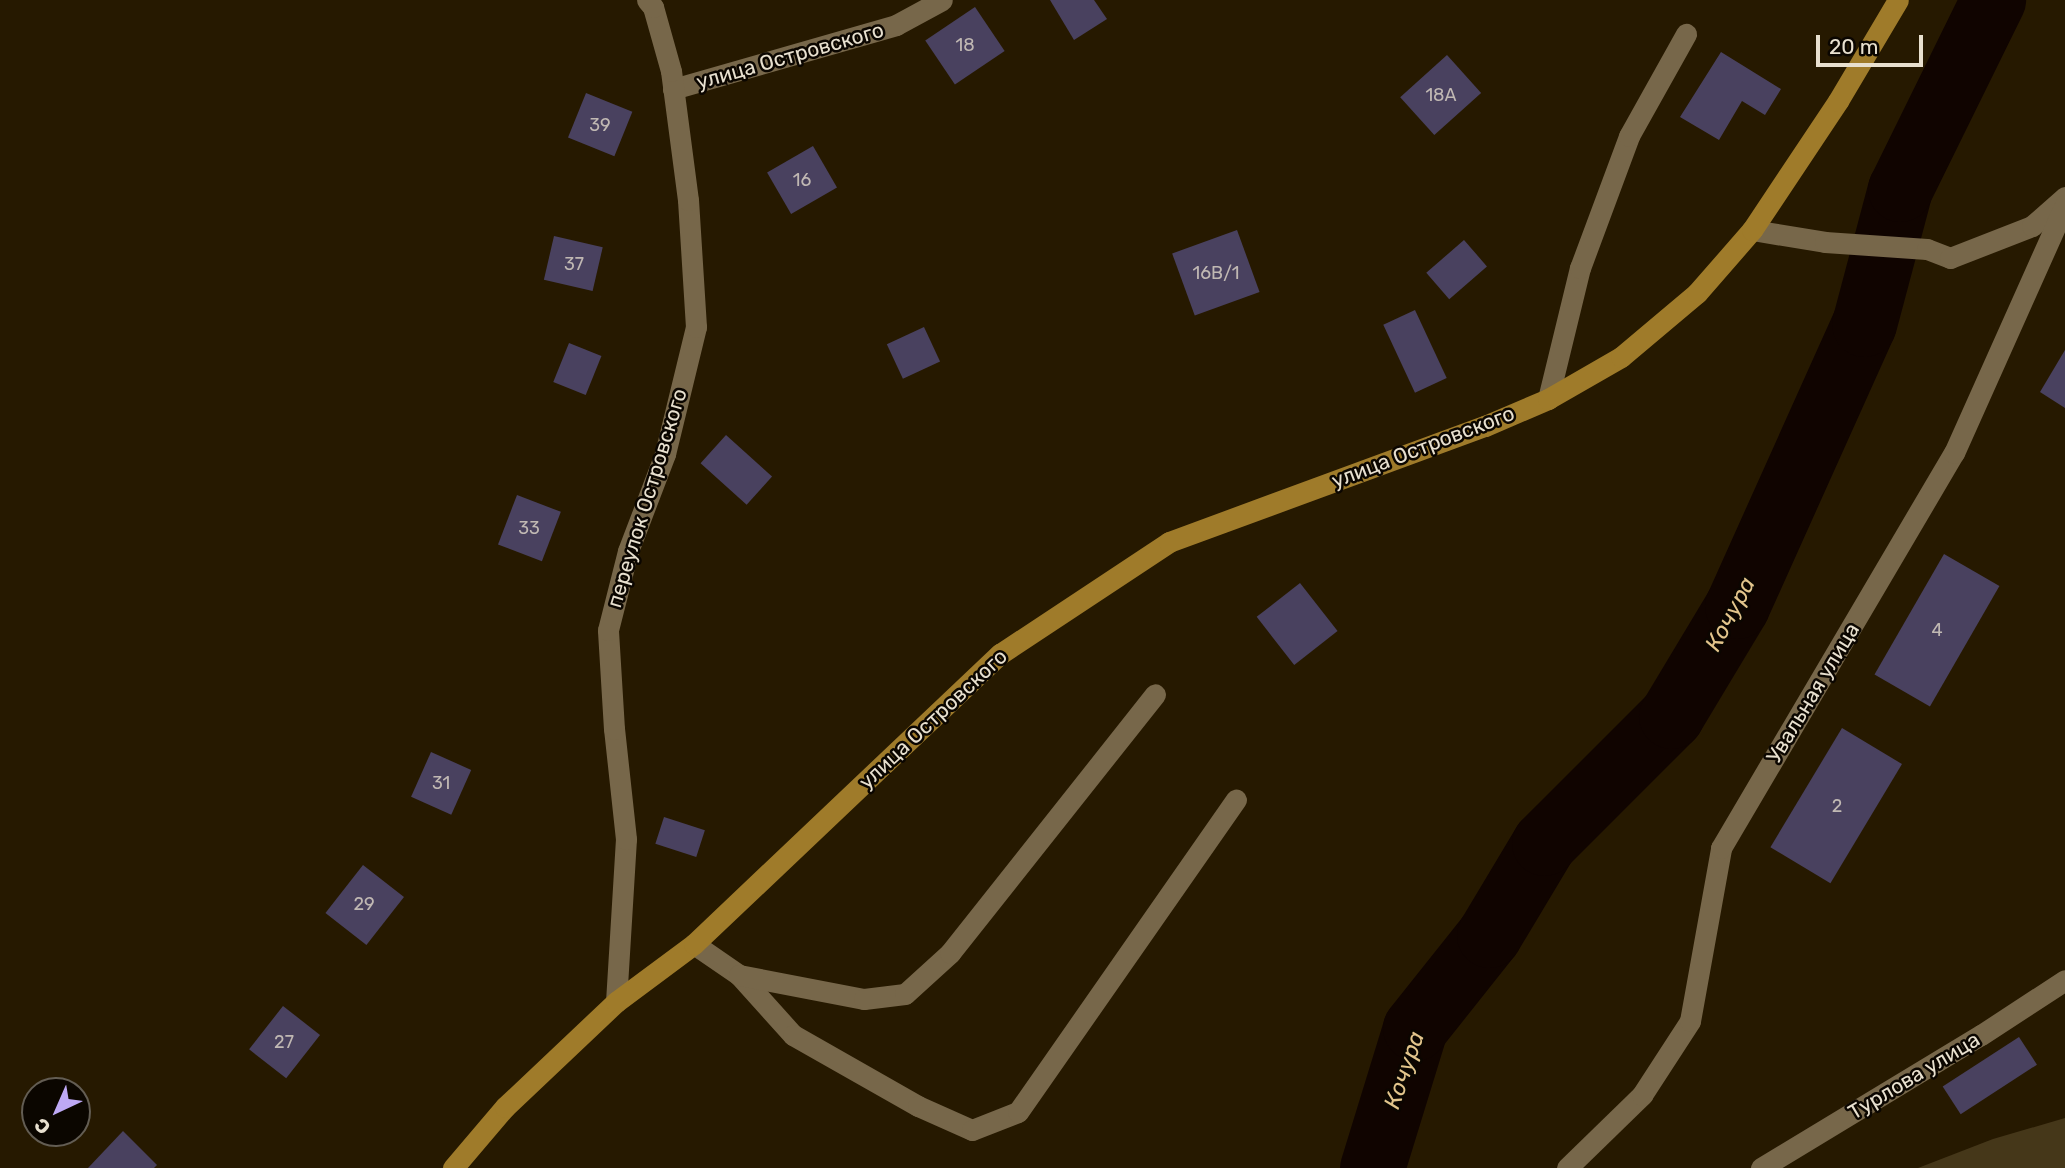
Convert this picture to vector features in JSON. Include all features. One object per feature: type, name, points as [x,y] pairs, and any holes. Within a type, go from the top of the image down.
[{"type":"main road","name":"улица Островского","points":[[453,1168],[505,1107],[615,1002],[694,944],[1000,654],[1169,542],[1485,426],[1548,399],[1621,358],[1698,293],[1752,230],[1838,101],[1898,0]]},
{"type":"street","name":"переулок Островского","points":[[615,1002],[626,839],[614,729],[608,630],[628,551],[665,454],[695,327],[688,200],[673,89],[653,7],[647,0]]},
{"type":"street","name":"улица Островского","points":[[673,89],[896,25],[942,0]]},
{"type":"street","points":[[1548,399],[1580,268],[1629,136],[1686,34]]},
{"type":"street","points":[[1752,230],[1825,242],[1927,249],[1950,258],[2032,226],[2065,197]]},
{"type":"street","name":"Увальная улица","points":[[1567,1168],[1642,1095],[1690,1021],[1721,848],[1954,453],[2065,205]]},
{"type":"street","points":[[739,975],[864,999],[905,994],[950,953],[1155,694]]},
{"type":"street","points":[[694,944],[739,975],[793,1035],[918,1106],[972,1130],[1018,1112],[1236,799]]},
{"type":"street","name":"Турлова улица","points":[[1760,1168],[1970,1042],[2065,980]]},
{"type":"shaded area","points":[[2065,1118],[2065,1168],[1918,1168],[1993,1139]]},
{"type":"building","points":[[1050,0],[1094,0],[1107,19],[1074,40]]},
{"type":"building","points":[[975,7],[1005,51],[955,84],[925,41]]},
{"type":"building","points":[[1721,52],[1781,89],[1765,115],[1742,101],[1719,140],[1680,117]]},
{"type":"building","points":[[1447,55],[1481,93],[1434,135],[1400,97]]},
{"type":"building","points":[[586,93],[632,112],[614,156],[568,138]]},
{"type":"building","points":[[813,146],[837,188],[791,214],[767,172]]},
{"type":"building","points":[[1237,230],[1260,292],[1195,316],[1172,254]]},
{"type":"building","points":[[554,236],[603,247],[593,291],[544,280]]},
{"type":"building","points":[[1464,240],[1487,266],[1449,299],[1426,273]]},
{"type":"building","points":[[1415,310],[1447,378],[1415,393],[1383,325]]},
{"type":"building","points":[[924,327],[940,361],[903,379],[887,344]]},
{"type":"building","points":[[569,343],[601,356],[586,395],[553,382]]},
{"type":"building","points":[[2065,350],[2065,408],[2040,392]]},
{"type":"building","points":[[726,435],[772,476],[747,505],[701,463]]},
{"type":"building","points":[[517,495],[561,512],[542,561],[498,544]]},
{"type":"building","points":[[1944,554],[1999,586],[1930,706],[1874,674]]},
{"type":"building","points":[[1300,583],[1338,631],[1294,665],[1257,617]]},
{"type":"building","points":[[1842,728],[1902,764],[1830,883],[1770,847]]},
{"type":"building","points":[[431,752],[471,770],[451,815],[411,797]]},
{"type":"building","points":[[664,817],[705,830],[696,857],[655,844]]},
{"type":"building","points":[[363,865],[404,897],[366,945],[325,913]]},
{"type":"building","points":[[283,1006],[320,1035],[286,1078],[249,1049]]},
{"type":"building","points":[[2019,1037],[2037,1065],[1961,1114],[1943,1087]]},
{"type":"building","points":[[123,1131],[157,1165],[154,1168],[88,1168]]},
{"type":"waterway","name":"Кочура","points":[[1372,1168],[1415,1028],[1489,935],[1544,843],[1671,716],[1737,606],[1864,324],[1900,189],[1993,0]]}]
